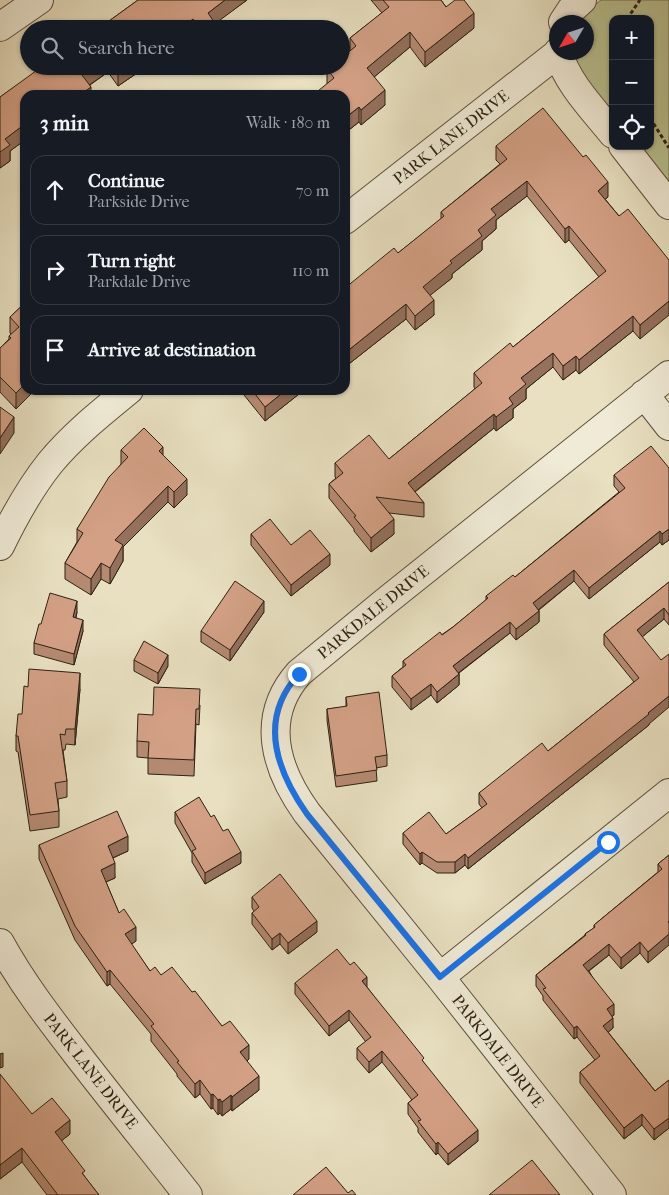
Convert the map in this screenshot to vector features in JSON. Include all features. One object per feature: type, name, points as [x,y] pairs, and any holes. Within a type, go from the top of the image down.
[{"type":"street","points":[[0,28],[39,0]]},
{"type":"street","points":[[568,15],[582,0]]},
{"type":"street","name":"PARK LANE DRIVE","points":[[350,216],[549,60]]},
{"type":"street","points":[[561,60],[573,83],[609,129]]},
{"type":"street","points":[[626,150],[669,205]]},
{"type":"street","name":"PARKDALE DRIVE","points":[[612,1195],[295,797],[283,772],[276,749],[277,716],[288,686],[308,666],[385,602],[669,375]]},
{"type":"street","points":[[644,394],[669,426]]},
{"type":"street","points":[[0,546],[36,482],[49,464],[80,431],[123,395]]},
{"type":"street","points":[[440,977],[669,793]]},
{"type":"street","name":"PARK LANE DRIVE","points":[[0,943],[20,978],[41,1007],[188,1195]]},
{"type":"path","points":[[630,15],[640,0]]},
{"type":"path","points":[[654,124],[669,148]]},
{"type":"green space","points":[[601,0],[669,0],[669,189],[638,150],[654,150],[654,15],[609,15],[609,112],[573,60],[594,60],[594,15],[583,15]]},
{"type":"building","points":[[138,0],[225,0],[208,13],[213,20],[110,20]]},
{"type":"building","points":[[383,0],[441,0],[446,7],[455,0],[464,0],[474,13],[425,52],[410,32],[367,68],[385,90],[361,110],[359,107],[350,114],[350,90],[319,90],[334,78],[332,75],[350,75],[350,51],[356,46],[350,38],[389,7]]},
{"type":"building","points":[[30,75],[82,75],[91,87],[87,90],[20,90],[20,128],[5,139],[10,145],[0,152],[0,97]]},
{"type":"building","points":[[543,108],[583,157],[586,155],[608,182],[598,191],[619,216],[628,209],[669,260],[669,301],[640,325],[633,316],[579,360],[576,356],[563,366],[553,353],[521,378],[526,384],[509,398],[513,404],[496,417],[494,414],[408,483],[424,503],[376,497],[394,519],[371,538],[354,517],[356,516],[329,484],[343,473],[335,463],[369,435],[389,459],[482,383],[474,373],[510,343],[513,347],[606,271],[569,226],[565,229],[527,181],[491,209],[496,215],[478,230],[482,236],[450,261],[452,263],[423,287],[434,300],[415,316],[406,304],[350,349],[350,284],[394,248],[398,253],[444,216],[441,212],[507,159],[496,146]]},
{"type":"building","points":[[20,308],[20,389],[16,393],[0,377],[0,348],[19,327],[10,317]]},
{"type":"building","points":[[256,395],[280,395],[265,407]]},
{"type":"building","points":[[0,407],[14,417],[0,438]]},
{"type":"building","points":[[144,428],[163,447],[159,451],[187,479],[174,492],[168,486],[115,540],[123,545],[110,568],[101,563],[91,579],[65,563],[83,533],[77,529],[109,477],[128,457],[121,450]]},
{"type":"building","points":[[651,446],[669,468],[669,529],[662,534],[660,531],[589,588],[574,570],[533,603],[539,611],[516,629],[510,622],[453,666],[459,674],[437,692],[431,684],[411,699],[392,676],[406,665],[403,661],[440,632],[442,635],[453,627],[488,598],[486,596],[513,575],[515,577],[625,488],[614,475]]},
{"type":"building","points":[[270,519],[291,545],[310,530],[330,554],[291,585],[251,534]]},
{"type":"building","points":[[235,581],[264,601],[230,650],[201,631]]},
{"type":"building","points":[[669,582],[669,615],[664,608],[637,630],[661,660],[669,654],[669,696],[468,858],[465,854],[455,862],[437,862],[422,852],[420,854],[403,833],[429,812],[446,834],[487,804],[479,793],[542,743],[548,751],[639,678],[604,634]]},
{"type":"building","points":[[50,593],[77,601],[73,617],[83,620],[74,654],[34,643]]},
{"type":"building","points":[[144,641],[168,655],[158,673],[134,660]]},
{"type":"building","points":[[29,669],[80,673],[75,729],[66,729],[65,735],[60,734],[67,781],[55,783],[59,811],[30,815],[18,736],[16,736],[18,714],[22,714],[24,686],[28,687]]},
{"type":"building","points":[[154,687],[200,689],[199,709],[196,709],[194,760],[148,758],[149,742],[137,741],[138,714],[153,715]]},
{"type":"building","points":[[379,692],[387,755],[375,757],[377,770],[336,776],[327,709],[347,706],[346,697]]},
{"type":"building","points":[[199,797],[211,817],[214,815],[223,831],[228,829],[241,852],[205,873],[192,851],[196,849],[175,812]]},
{"type":"building","points":[[117,811],[128,836],[108,846],[115,863],[101,870],[119,913],[124,909],[136,927],[125,934],[150,971],[155,967],[161,975],[172,967],[192,992],[195,991],[222,1026],[230,1021],[249,1045],[240,1052],[259,1076],[232,1097],[231,1095],[222,1102],[213,1094],[211,1095],[200,1080],[195,1084],[151,1026],[154,1024],[110,970],[107,972],[75,926],[39,845]]},
{"type":"building","points":[[669,855],[669,934],[648,952],[640,942],[621,958],[609,944],[583,965],[614,1004],[607,1009],[613,1018],[603,1026],[655,1091],[669,1080],[669,1118],[654,1129],[642,1114],[624,1128],[580,1072],[600,1056],[577,1026],[574,1028],[543,989],[546,988],[536,975],[586,935],[595,927],[594,925],[662,869],[658,864]]},
{"type":"building","points":[[280,874],[317,921],[288,943],[280,933],[272,939],[252,913],[259,907],[252,897]]},
{"type":"building","points":[[337,949],[350,965],[354,962],[367,977],[362,981],[424,1058],[422,1060],[478,1130],[448,1154],[438,1142],[436,1144],[418,1121],[421,1120],[408,1103],[418,1095],[382,1051],[369,1062],[357,1048],[371,1037],[349,1010],[329,1026],[295,983]]},
{"type":"building","points":[[0,1074],[32,1114],[52,1098],[70,1120],[55,1132],[85,1171],[82,1173],[99,1195],[58,1195],[22,1148],[0,1165]]},
{"type":"building","points":[[532,1160],[560,1195],[489,1195]]},
{"type":"building","points":[[326,1167],[348,1193],[352,1190],[356,1195],[293,1195]]},
{"type":"route","points":[[299,674],[288,686],[277,716],[276,749],[286,780],[307,814],[440,977],[608,842]]}]
